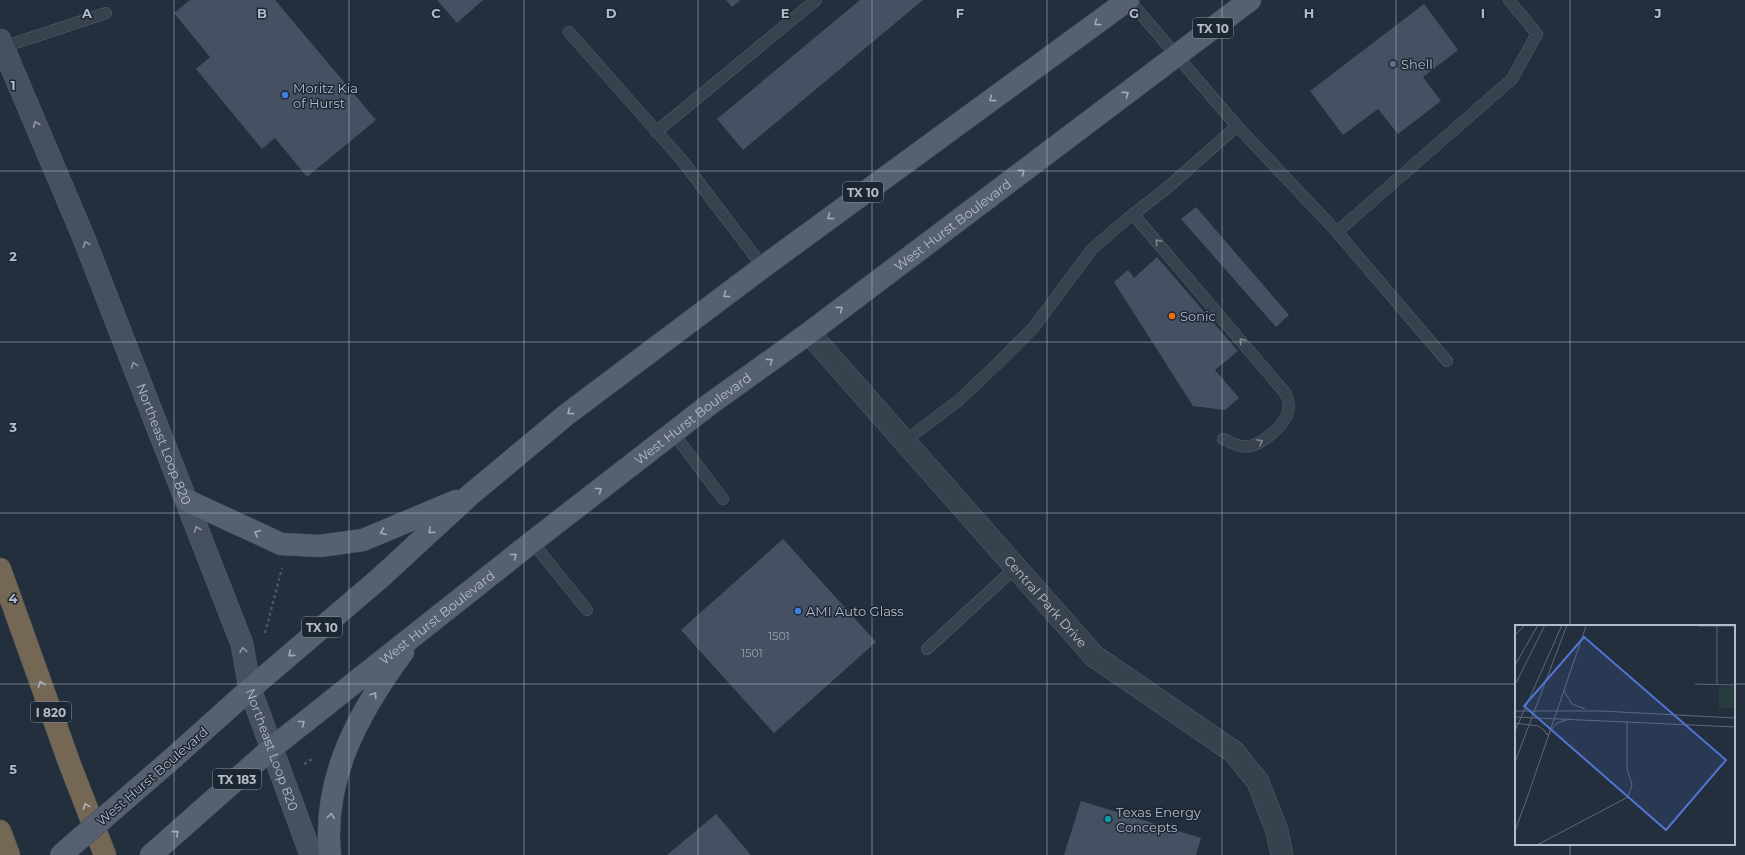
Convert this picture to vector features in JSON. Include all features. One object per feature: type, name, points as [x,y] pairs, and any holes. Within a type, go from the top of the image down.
[{"type":"highway","name":"I 820","points":[[0,569],[69,762],[105,855]]},
{"type":"highway","points":[[0,831],[9,855]]},
{"type":"main road","name":"West Hurst Boulevard","points":[[61,855],[250,689],[380,578],[470,495],[566,415],[763,267],[1129,0]]},
{"type":"main road","name":"West Hurst Boulevard","points":[[151,855],[272,748],[532,542],[673,433],[809,333],[1250,0]]},
{"type":"main road","name":"Northeast Loop 820","points":[[2,43],[83,236],[242,644],[250,689],[311,855]]},
{"type":"main road","points":[[186,500],[281,544],[320,546],[363,540],[470,495]]},
{"type":"main road","points":[[330,855],[330,823],[334,794],[347,745],[358,722],[375,693],[406,648],[427,625]]},
{"type":"street","name":"Central Park Drive","points":[[809,333],[1094,656],[1234,752],[1258,782],[1277,830],[1282,855]]},
{"type":"lane","points":[[656,132],[816,0]]},
{"type":"lane","points":[[1129,0],[1237,126],[1337,232],[1447,361]]},
{"type":"lane","points":[[1337,232],[1512,79],[1537,34],[1509,0]]},
{"type":"lane","points":[[2,43],[106,13]]},
{"type":"lane","points":[[569,32],[681,159],[763,267]]},
{"type":"lane","points":[[905,441],[958,401],[1034,327],[1092,249],[1133,214],[1167,188],[1237,126]]},
{"type":"lane","points":[[1133,214],[1286,394],[1290,404],[1287,416],[1264,440],[1250,446],[1239,446],[1223,439]]},
{"type":"lane","points":[[673,433],[723,499]]},
{"type":"lane","points":[[532,542],[588,610]]},
{"type":"lane","points":[[927,649],[1015,568]]},
{"type":"path","points":[[265,634],[282,567]]},
{"type":"building","name":"Moritz Kia of Hurst","points":[[190,0],[275,0],[376,120],[307,177],[275,138],[262,149],[196,69],[210,57],[174,13]]},
{"type":"building","points":[[437,0],[483,0],[457,23]]},
{"type":"building","points":[[726,0],[740,0],[732,7]]},
{"type":"building","points":[[860,0],[923,0],[743,150],[717,119]]},
{"type":"building","name":"Shell","points":[[1424,4],[1458,50],[1423,77],[1441,101],[1398,134],[1378,109],[1343,135],[1310,91]]},
{"type":"building","points":[[1196,207],[1289,315],[1276,327],[1181,219]]},
{"type":"building","name":"Sonic","points":[[1157,257],[1238,351],[1215,370],[1239,398],[1225,410],[1193,406],[1114,282],[1128,270],[1134,278]]},
{"type":"building","points":[[783,539],[876,642],[774,733],[681,630]]},
{"type":"building","name":"Texas Energy Concepts","points":[[1081,801],[1201,838],[1196,855],[1064,855]]},
{"type":"building","points":[[716,814],[751,855],[667,855]]},
{"type":"place","name":"Shell","points":[[1393,64]]},
{"type":"place","name":"Moritz Kia of Hurst","points":[[285,95]]},
{"type":"place","name":"Sonic","points":[[1172,316]]},
{"type":"place","name":"AMI Auto Glass","points":[[798,611]]},
{"type":"place","name":"Texas Energy Concepts","points":[[1108,819]]}]
